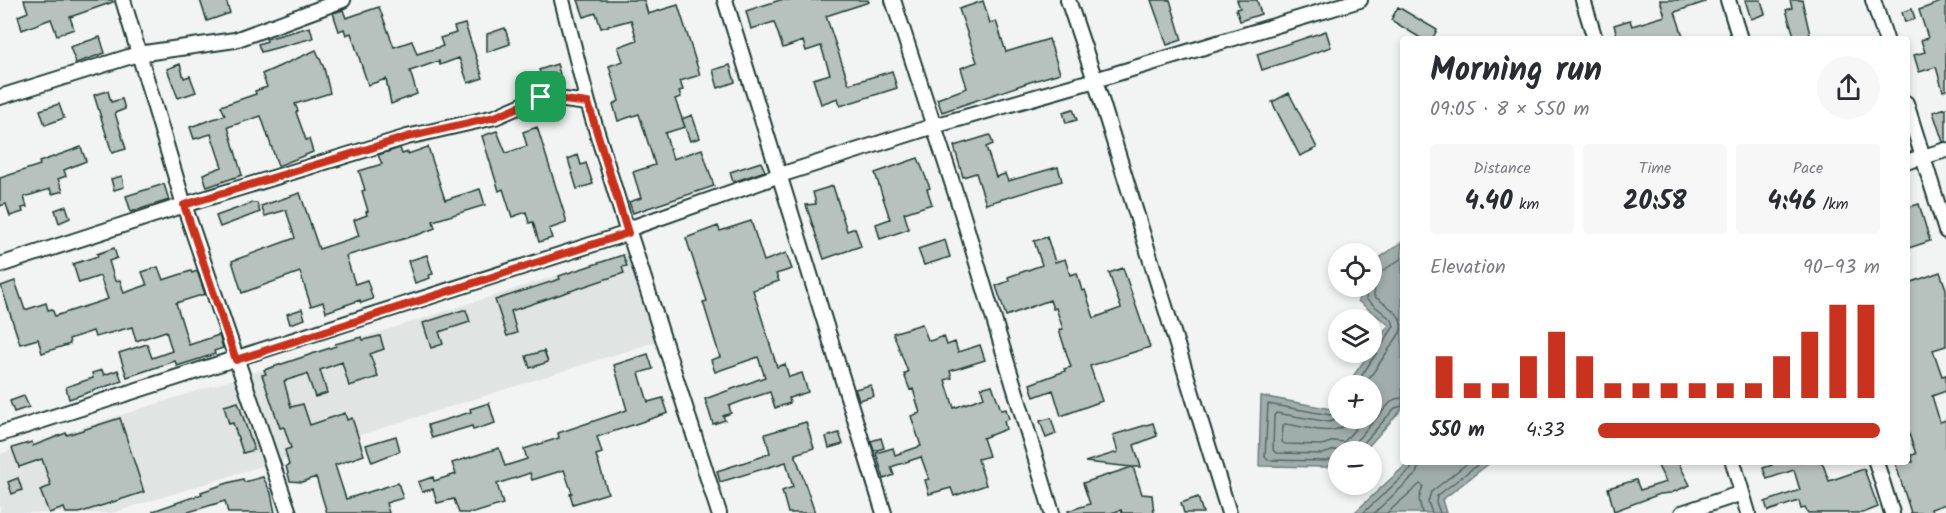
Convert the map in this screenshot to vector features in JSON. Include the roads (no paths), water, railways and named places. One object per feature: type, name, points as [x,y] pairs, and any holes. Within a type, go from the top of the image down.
[{"type":"street","points":[[123,0],[184,205],[289,513]]},
{"type":"street","points":[[0,98],[138,54],[235,40],[343,0]]},
{"type":"street","points":[[562,0],[588,103],[719,513]]},
{"type":"street","points":[[725,0],[884,513]]},
{"type":"street","points":[[893,0],[934,126],[1052,513]]},
{"type":"street","points":[[1068,0],[1095,80],[1229,513]]},
{"type":"street","points":[[0,434],[236,360],[628,231],[780,175],[934,126],[1360,0]]},
{"type":"street","points":[[1582,0],[1594,36]]},
{"type":"street","points":[[1728,0],[1739,36]]},
{"type":"street","points":[[1873,0],[1885,36]]},
{"type":"street","points":[[0,265],[184,205],[407,137],[495,117],[541,97],[588,103]]},
{"type":"street","points":[[1910,115],[1946,231]]},
{"type":"street","points":[[1910,161],[1946,150]]},
{"type":"street","points":[[1734,465],[1748,513]]},
{"type":"street","points":[[1877,465],[1892,513]]},
{"type":"street","points":[[1682,513],[1742,493]]},
{"type":"water","points":[[1400,243],[1400,411],[1373,441],[1328,441],[1328,466],[1259,466],[1261,396],[1328,408],[1328,429],[1382,429],[1382,375],[1354,375],[1362,363],[1382,363],[1382,335],[1389,325],[1382,320],[1382,309],[1368,309],[1358,301],[1359,297],[1382,297],[1382,256]]},
{"type":"water","points":[[1406,465],[1487,465],[1442,500],[1446,513],[1354,513],[1373,495],[1382,495],[1382,487]]}]
